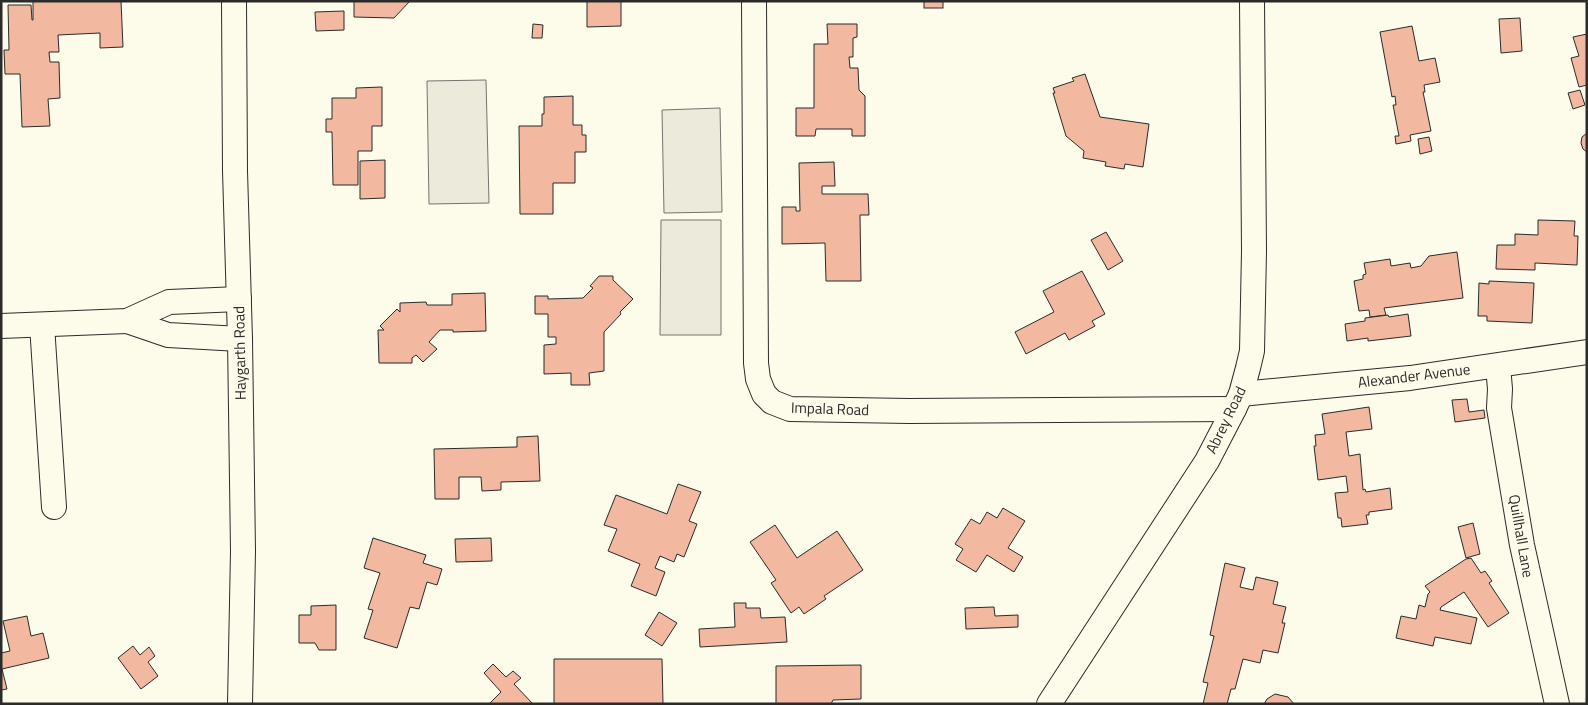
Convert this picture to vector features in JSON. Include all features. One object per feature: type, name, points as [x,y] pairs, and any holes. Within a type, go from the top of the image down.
[{"type":"street","name":"Haygarth Road","points":[[234,1],[235,171],[243,551],[240,704]]},
{"type":"street","name":"Impala Road","points":[[754,1],[756,364],[760,386],[768,398],[790,409],[909,411],[1238,402]]},
{"type":"street","name":"Abrey Road","points":[[1049,704],[1206,461],[1238,402],[1252,351],[1254,251],[1252,1]]},
{"type":"street","points":[[127,321],[169,302],[239,299]]},
{"type":"street","points":[[1,326],[127,321],[168,335],[240,339]]},
{"type":"street","points":[[42,324],[54,507]]},
{"type":"street","name":"Alexander Avenue","points":[[1238,402],[1587,352]]},
{"type":"street","name":"Quillhall Lane","points":[[1498,366],[1499,408],[1522,545],[1557,704]]},
{"type":"shaded area","points":[[486,80],[489,203],[429,204],[427,81]]},
{"type":"shaded area","points":[[720,108],[722,212],[664,213],[662,110]]},
{"type":"shaded area","points":[[661,220],[721,220],[721,335],[660,335]]},
{"type":"building","points":[[33,1],[121,1],[123,47],[100,48],[100,33],[58,35],[59,52],[49,52],[50,62],[59,62],[60,98],[48,99],[50,126],[22,127],[20,74],[5,74],[4,50],[9,50],[8,5],[31,5],[33,20]]},
{"type":"building","points":[[354,1],[410,1],[394,18],[354,17]]},
{"type":"building","points":[[587,1],[621,1],[621,26],[587,27]]},
{"type":"building","points":[[924,1],[943,1],[943,8],[924,8]]},
{"type":"building","points":[[344,11],[344,30],[316,31],[315,12]]},
{"type":"building","points":[[1520,18],[1522,51],[1501,53],[1499,19]]},
{"type":"building","points":[[533,24],[543,25],[542,38],[532,38]]},
{"type":"building","points":[[827,24],[857,24],[857,37],[853,38],[853,57],[849,57],[850,68],[858,68],[859,90],[865,96],[865,136],[852,136],[852,129],[816,129],[815,136],[796,136],[796,108],[814,108],[814,44],[828,44]]},
{"type":"building","points":[[1412,26],[1419,61],[1435,58],[1440,82],[1424,85],[1425,92],[1423,92],[1431,131],[1410,135],[1411,141],[1396,144],[1395,136],[1399,136],[1393,105],[1396,105],[1395,96],[1392,97],[1380,32]]},
{"type":"building","points":[[1587,34],[1587,85],[1579,87],[1571,58],[1579,56],[1573,37]]},
{"type":"building","points":[[1085,74],[1100,117],[1149,124],[1143,167],[1125,164],[1124,169],[1105,166],[1106,162],[1083,158],[1084,151],[1066,136],[1053,88],[1074,81],[1072,78]]},
{"type":"building","points":[[382,87],[382,126],[372,126],[372,151],[358,151],[358,185],[333,185],[332,132],[326,132],[326,119],[332,119],[332,98],[356,98],[356,88]]},
{"type":"building","points":[[1580,90],[1585,105],[1573,109],[1568,93]]},
{"type":"building","points":[[573,96],[573,125],[582,125],[582,135],[586,135],[586,152],[575,152],[575,183],[553,183],[553,214],[520,214],[519,126],[542,126],[544,97]]},
{"type":"building","points":[[1587,133],[1587,152],[1583,149],[1581,143],[1582,137]]},
{"type":"building","points":[[1429,137],[1432,151],[1420,154],[1418,139]]},
{"type":"building","points":[[385,160],[385,198],[360,199],[360,161]]},
{"type":"building","points":[[834,162],[835,186],[822,186],[822,194],[868,194],[869,215],[860,215],[861,281],[826,281],[825,243],[782,244],[782,207],[796,207],[796,211],[800,211],[799,163]]},
{"type":"building","points":[[1538,220],[1575,221],[1574,236],[1578,236],[1577,265],[1535,263],[1535,270],[1496,269],[1497,245],[1515,245],[1515,234],[1538,235]]},
{"type":"building","points":[[1106,232],[1123,261],[1108,270],[1091,240]]},
{"type":"building","points":[[1457,252],[1463,298],[1384,308],[1386,315],[1370,317],[1369,310],[1359,311],[1354,281],[1363,279],[1363,275],[1366,274],[1364,263],[1390,259],[1391,266],[1410,263],[1411,268],[1421,266],[1429,256]]},
{"type":"building","points":[[1082,271],[1105,314],[1092,321],[1095,326],[1069,340],[1065,333],[1026,354],[1015,332],[1054,312],[1043,291]]},
{"type":"building","points":[[599,276],[613,276],[613,280],[633,299],[604,332],[604,371],[589,373],[590,385],[571,385],[571,373],[544,374],[544,345],[556,344],[556,337],[548,337],[548,314],[535,314],[535,296],[548,296],[548,299],[583,298],[593,288],[590,286]]},
{"type":"building","points":[[1489,281],[1534,283],[1532,323],[1487,321],[1487,316],[1478,316],[1479,283],[1489,284]]},
{"type":"building","points":[[485,293],[486,331],[453,332],[453,330],[440,330],[429,342],[437,349],[423,362],[416,355],[412,358],[412,363],[379,363],[378,330],[384,330],[380,326],[397,309],[400,312],[400,303],[426,302],[427,305],[452,305],[452,294]]},
{"type":"building","points":[[1408,314],[1411,336],[1368,341],[1368,338],[1347,341],[1345,324],[1365,321],[1365,318]]},
{"type":"building","points":[[1467,399],[1469,412],[1484,410],[1485,418],[1455,422],[1452,400]]},
{"type":"building","points":[[1369,407],[1372,429],[1346,432],[1349,456],[1360,454],[1363,490],[1365,489],[1366,492],[1390,488],[1392,509],[1369,512],[1369,515],[1366,515],[1368,524],[1342,527],[1341,518],[1338,518],[1335,493],[1348,492],[1346,476],[1318,480],[1314,446],[1316,446],[1315,435],[1325,434],[1322,414]]},
{"type":"building","points":[[538,436],[540,481],[501,482],[501,490],[482,491],[481,477],[459,477],[459,499],[435,499],[434,449],[517,447],[517,437]]},
{"type":"building","points":[[678,484],[701,492],[689,521],[697,524],[684,557],[677,554],[674,562],[660,556],[655,568],[665,572],[656,596],[631,586],[640,564],[608,551],[617,529],[604,525],[616,495],[667,514]]},
{"type":"building","points":[[1003,508],[1025,521],[1008,548],[1023,557],[1014,572],[987,555],[976,572],[956,560],[963,549],[955,544],[971,519],[980,524],[987,512],[997,518]]},
{"type":"building","points":[[1473,523],[1480,554],[1466,558],[1458,527]]},
{"type":"building","points":[[775,525],[797,558],[837,531],[863,570],[824,596],[826,599],[804,614],[799,607],[791,613],[771,583],[776,580],[750,542]]},
{"type":"building","points":[[373,538],[426,555],[423,563],[442,569],[437,585],[427,582],[419,609],[410,607],[397,648],[364,638],[373,610],[368,609],[380,573],[364,568]]},
{"type":"building","points":[[491,538],[492,561],[456,562],[455,539]]},
{"type":"building","points":[[1471,558],[1481,573],[1485,571],[1492,581],[1489,583],[1509,613],[1488,627],[1464,592],[1441,607],[1440,610],[1477,618],[1471,644],[1435,637],[1433,646],[1396,638],[1401,616],[1416,619],[1419,605],[1425,607],[1430,592],[1425,586],[1466,559]]},
{"type":"building","points":[[1225,563],[1245,568],[1240,587],[1253,590],[1256,577],[1278,582],[1273,604],[1286,607],[1282,623],[1285,623],[1278,653],[1263,650],[1260,663],[1243,659],[1235,689],[1231,689],[1227,704],[1203,704],[1208,683],[1203,682],[1214,636],[1210,635]]},
{"type":"building","points":[[734,603],[746,603],[746,608],[760,608],[761,618],[785,617],[787,642],[700,647],[699,629],[735,627]]},
{"type":"building","points":[[336,605],[336,650],[319,650],[315,643],[299,643],[299,615],[311,615],[311,606]]},
{"type":"building","points":[[994,607],[995,616],[1018,615],[1018,627],[966,629],[965,608]]},
{"type":"building","points":[[659,612],[677,623],[662,646],[645,635]]},
{"type":"building","points":[[27,616],[31,636],[43,633],[49,658],[2,669],[7,689],[1,690],[1,653],[10,651],[3,621]]},
{"type":"building","points":[[133,646],[140,655],[149,647],[155,656],[148,662],[158,676],[141,689],[118,658]]},
{"type":"building","points":[[554,659],[662,659],[663,704],[554,704]]},
{"type":"building","points":[[493,664],[506,677],[513,671],[521,678],[514,684],[533,704],[489,704],[501,692],[484,673]]},
{"type":"building","points":[[861,665],[861,699],[833,700],[831,704],[776,704],[776,666]]},
{"type":"building","points":[[1275,694],[1288,697],[1294,704],[1264,704],[1267,699]]}]
